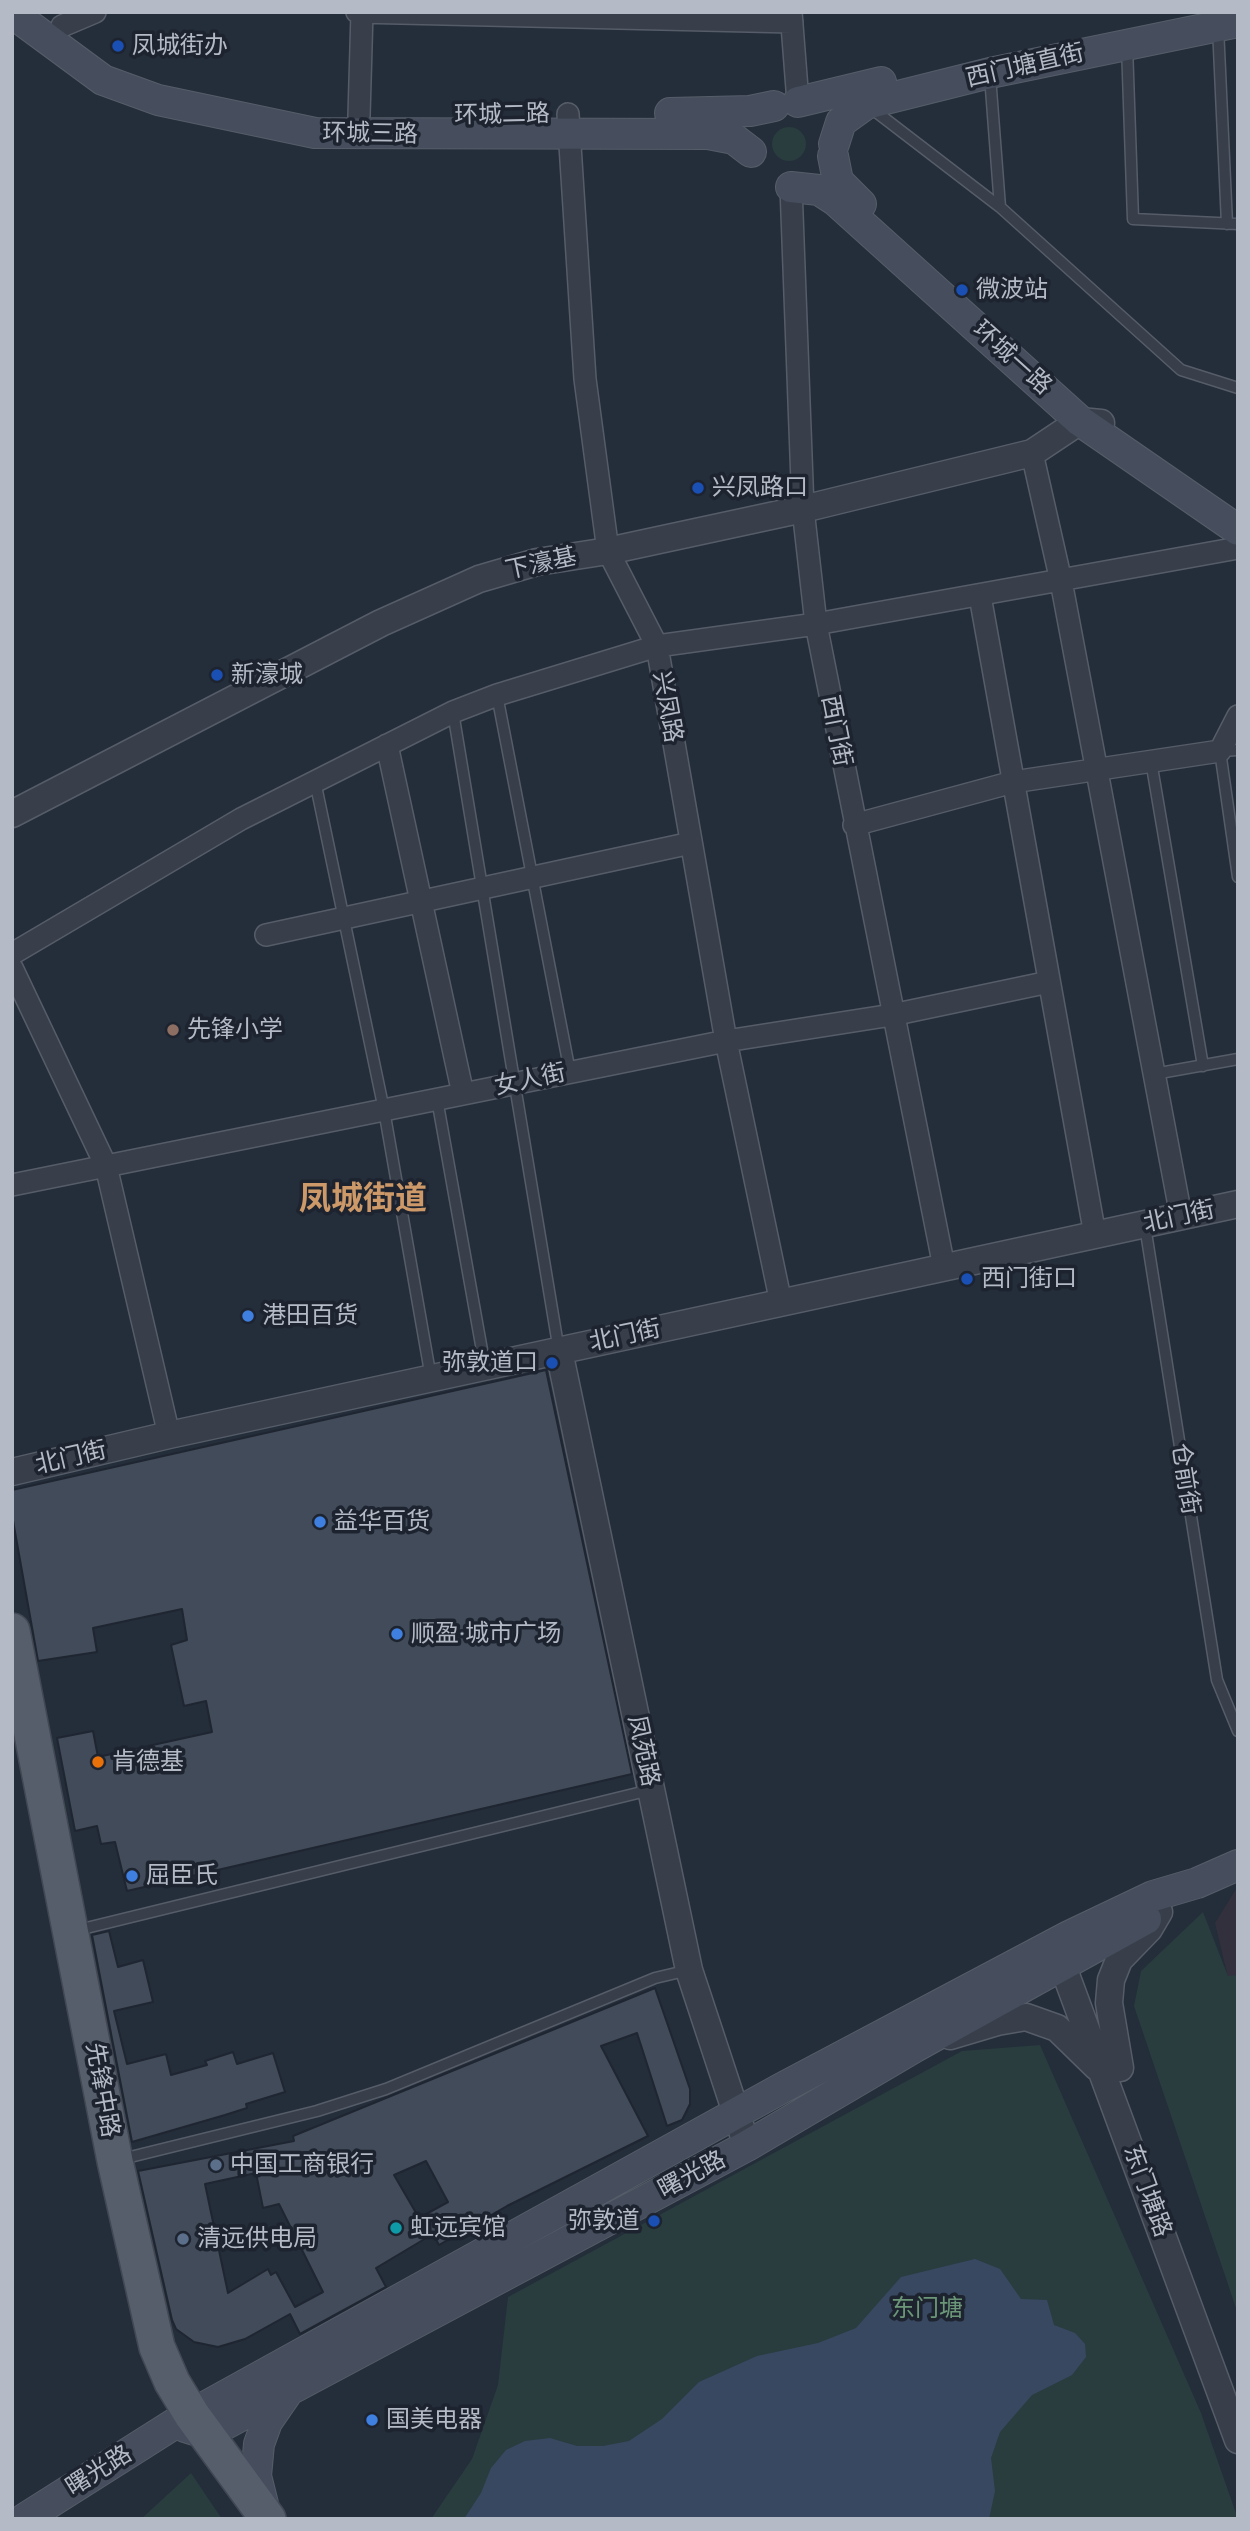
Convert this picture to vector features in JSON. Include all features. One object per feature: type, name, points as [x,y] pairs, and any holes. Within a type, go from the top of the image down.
[{"type":"main road","name":"西门塘直街","points":[[786,104],[978,56],[1189,12]]},
{"type":"main road","name":"环城三路","points":[[12,13],[103,80],[159,100],[315,133],[343,135],[569,124],[723,135],[751,152]]},
{"type":"main road","name":"环城二路","points":[[52,19],[110,62],[164,82],[265,106],[359,116],[569,124],[730,112],[786,104]]},
{"type":"main road","name":"西门塘直街","points":[[834,150],[841,122],[866,104],[990,73],[1228,23]]},
{"type":"main road","points":[[786,104],[820,112],[833,132],[834,150],[818,178],[806,185],[791,187],[765,177],[756,166],[751,152],[750,136],[755,124],[786,104]]},
{"type":"main road","name":"环城一路","points":[[834,150],[835,173],[846,191],[962,290],[1093,422],[1238,511]]},
{"type":"main road","name":"环城一路","points":[[791,187],[819,190],[836,201],[1093,422],[1238,530]]},
{"type":"main road","name":"先锋中路","points":[[12,1632],[17,1713],[79,2087],[134,2341],[153,2389],[191,2424],[259,2518]]},
{"type":"main road","name":"先锋中路","points":[[17,1713],[72,1932],[116,2161],[157,2347],[191,2424]]},
{"type":"main road","name":"曙光路","points":[[191,2424],[290,2389],[747,2146],[915,2048],[1153,1896],[1197,1883],[1238,1865]]},
{"type":"main road","name":"曙光路","points":[[24,2519],[782,2088],[1066,1951],[1159,1912],[1197,1883]]},
{"type":"main road","points":[[259,2518],[257,2456],[267,2422],[290,2389]]},
{"type":"street","points":[[52,19],[94,12]]},
{"type":"street","points":[[359,116],[360,12],[792,17],[786,104]]},
{"type":"street","name":"兴凤路","points":[[569,124],[585,379],[608,551],[657,646],[726,1041],[781,1303]]},
{"type":"street","name":"西门街","points":[[791,187],[803,509],[816,624],[944,1267]]},
{"type":"street","name":"下濠基","points":[[12,814],[381,622],[479,579],[537,562],[608,551],[803,509],[1032,453],[1093,422]]},
{"type":"street","points":[[1032,453],[1061,581],[1181,1216]]},
{"type":"street","points":[[12,954],[241,819],[453,712],[497,695],[657,646],[816,624],[1238,548]]},
{"type":"street","points":[[980,596],[1095,1235]]},
{"type":"street","points":[[854,825],[1013,782],[1229,750],[1238,716]]},
{"type":"street","points":[[387,745],[463,1094]]},
{"type":"street","points":[[266,934],[691,842]]},
{"type":"street","points":[[12,968],[106,1166],[169,1435]]},
{"type":"street","name":"女人街","points":[[12,1185],[726,1041],[892,1015],[1049,982]]},
{"type":"street","name":"北门街","points":[[12,1472],[169,1435],[1238,1204]]},
{"type":"street","name":"凤苑路","points":[[559,1351],[688,1970],[747,2146]]},
{"type":"street","points":[[1112,2071],[1109,2003],[1111,1980],[1119,1960],[1149,1929],[1159,1912]]},
{"type":"street","name":"东门塘路","points":[[1066,1951],[1238,2393]]},
{"type":"street","points":[[915,2048],[997,2022],[1026,2017],[1057,2028],[1112,2071]]},
{"type":"street","name":"东门塘路","points":[[1112,2071],[1238,2440]]},
{"type":"lane","points":[[1127,43],[1132,219],[1232,224],[1228,23]]},
{"type":"lane","points":[[990,73],[1000,207]]},
{"type":"lane","points":[[866,104],[1000,207],[1181,370],[1238,388]]},
{"type":"lane","points":[[497,695],[570,1072]]},
{"type":"lane","points":[[453,712],[559,1351]]},
{"type":"lane","points":[[1229,750],[1238,877]]},
{"type":"lane","points":[[1151,761],[1203,1066]]},
{"type":"lane","points":[[315,781],[384,1110],[431,1378]]},
{"type":"lane","points":[[1154,1074],[1238,1059]]},
{"type":"lane","points":[[437,1099],[485,1367]]},
{"type":"lane","name":"仓前街","points":[[1144,1224],[1217,1680],[1238,1731]]},
{"type":"lane","points":[[72,1932],[651,1790]]},
{"type":"lane","points":[[116,2161],[317,2110],[386,2089],[655,1978],[688,1970]]},
{"type":"shaded area","points":[[1238,1886],[1238,1975],[1228,1977],[1215,1923]]},
{"type":"green space","points":[[789,127],[801,132],[806,144],[801,156],[789,161],[777,156],[772,144],[777,132]]},
{"type":"green space","points":[[1203,1912],[1228,1976],[1238,1975],[1238,2314],[1134,2006],[1141,1971]]},
{"type":"green space","name":"东门塘","points":[[1040,2045],[1201,2413],[1238,2519],[431,2519],[472,2459],[498,2385],[508,2297],[962,2051]]},
{"type":"green space","points":[[191,2473],[222,2519],[141,2519]]},
{"type":"water","name":"东门塘","points":[[975,2259],[1000,2269],[1021,2299],[1047,2300],[1054,2325],[1075,2333],[1085,2344],[1086,2357],[1072,2375],[1032,2395],[1000,2432],[991,2458],[995,2491],[989,2519],[464,2519],[481,2493],[491,2468],[506,2450],[525,2441],[550,2438],[577,2446],[603,2446],[629,2441],[662,2419],[699,2382],[757,2356],[818,2343],[856,2328],[901,2277]]},
{"type":"building","name":"顺盈·城市广场","points":[[546,1370],[632,1774],[127,1891],[115,1842],[101,1844],[97,1826],[75,1831],[57,1738],[93,1731],[98,1757],[212,1732],[206,1701],[184,1706],[171,1645],[187,1640],[182,1609],[93,1628],[97,1652],[38,1661],[12,1515],[12,1490]]},
{"type":"building","points":[[109,1931],[118,1967],[143,1960],[153,2002],[114,2011],[127,2064],[166,2054],[171,2075],[207,2065],[205,2061],[233,2052],[237,2064],[273,2053],[285,2092],[246,2104],[247,2108],[132,2142],[92,1935]]},
{"type":"building","points":[[655,1988],[690,2089],[690,2104],[682,2120],[667,2126],[637,2033],[601,2046],[648,2136],[507,2206],[439,2245],[433,2234],[376,2268],[386,2287],[300,2334],[290,2314],[245,2339],[218,2347],[194,2342],[176,2329],[172,2320],[138,2171],[294,2141],[293,2136]],"holes":[[[426,2161],[448,2202],[419,2218],[394,2175]],[[256,2173],[263,2208],[279,2204],[323,2292],[295,2307],[276,2272],[271,2275],[268,2269],[228,2293],[205,2184]]]},
{"type":"place","name":"凤城街办","points":[[118,46]]},
{"type":"place","name":"微波站","points":[[962,290]]},
{"type":"place","name":"兴凤路口","points":[[698,488]]},
{"type":"place","name":"新濠城","points":[[217,675]]},
{"type":"place","name":"先锋小学","points":[[173,1030]]},
{"type":"place","name":"西门街口","points":[[967,1279]]},
{"type":"place","name":"港田百货","points":[[248,1316]]},
{"type":"place","name":"弥敦道口","points":[[552,1363]]},
{"type":"place","name":"益华百货","points":[[320,1522]]},
{"type":"place","name":"顺盈·城市广场","points":[[397,1634]]},
{"type":"place","name":"肯德基","points":[[98,1762]]},
{"type":"place","name":"屈臣氏","points":[[132,1876]]},
{"type":"place","name":"中国工商银行","points":[[216,2165]]},
{"type":"place","name":"弥敦道","points":[[654,2221]]},
{"type":"place","name":"虹远宾馆","points":[[396,2228]]},
{"type":"place","name":"清远供电局","points":[[183,2239]]},
{"type":"place","name":"国美电器","points":[[372,2420]]},
{"type":"district","name":"凤城街道","points":[[363,1200]]}]
